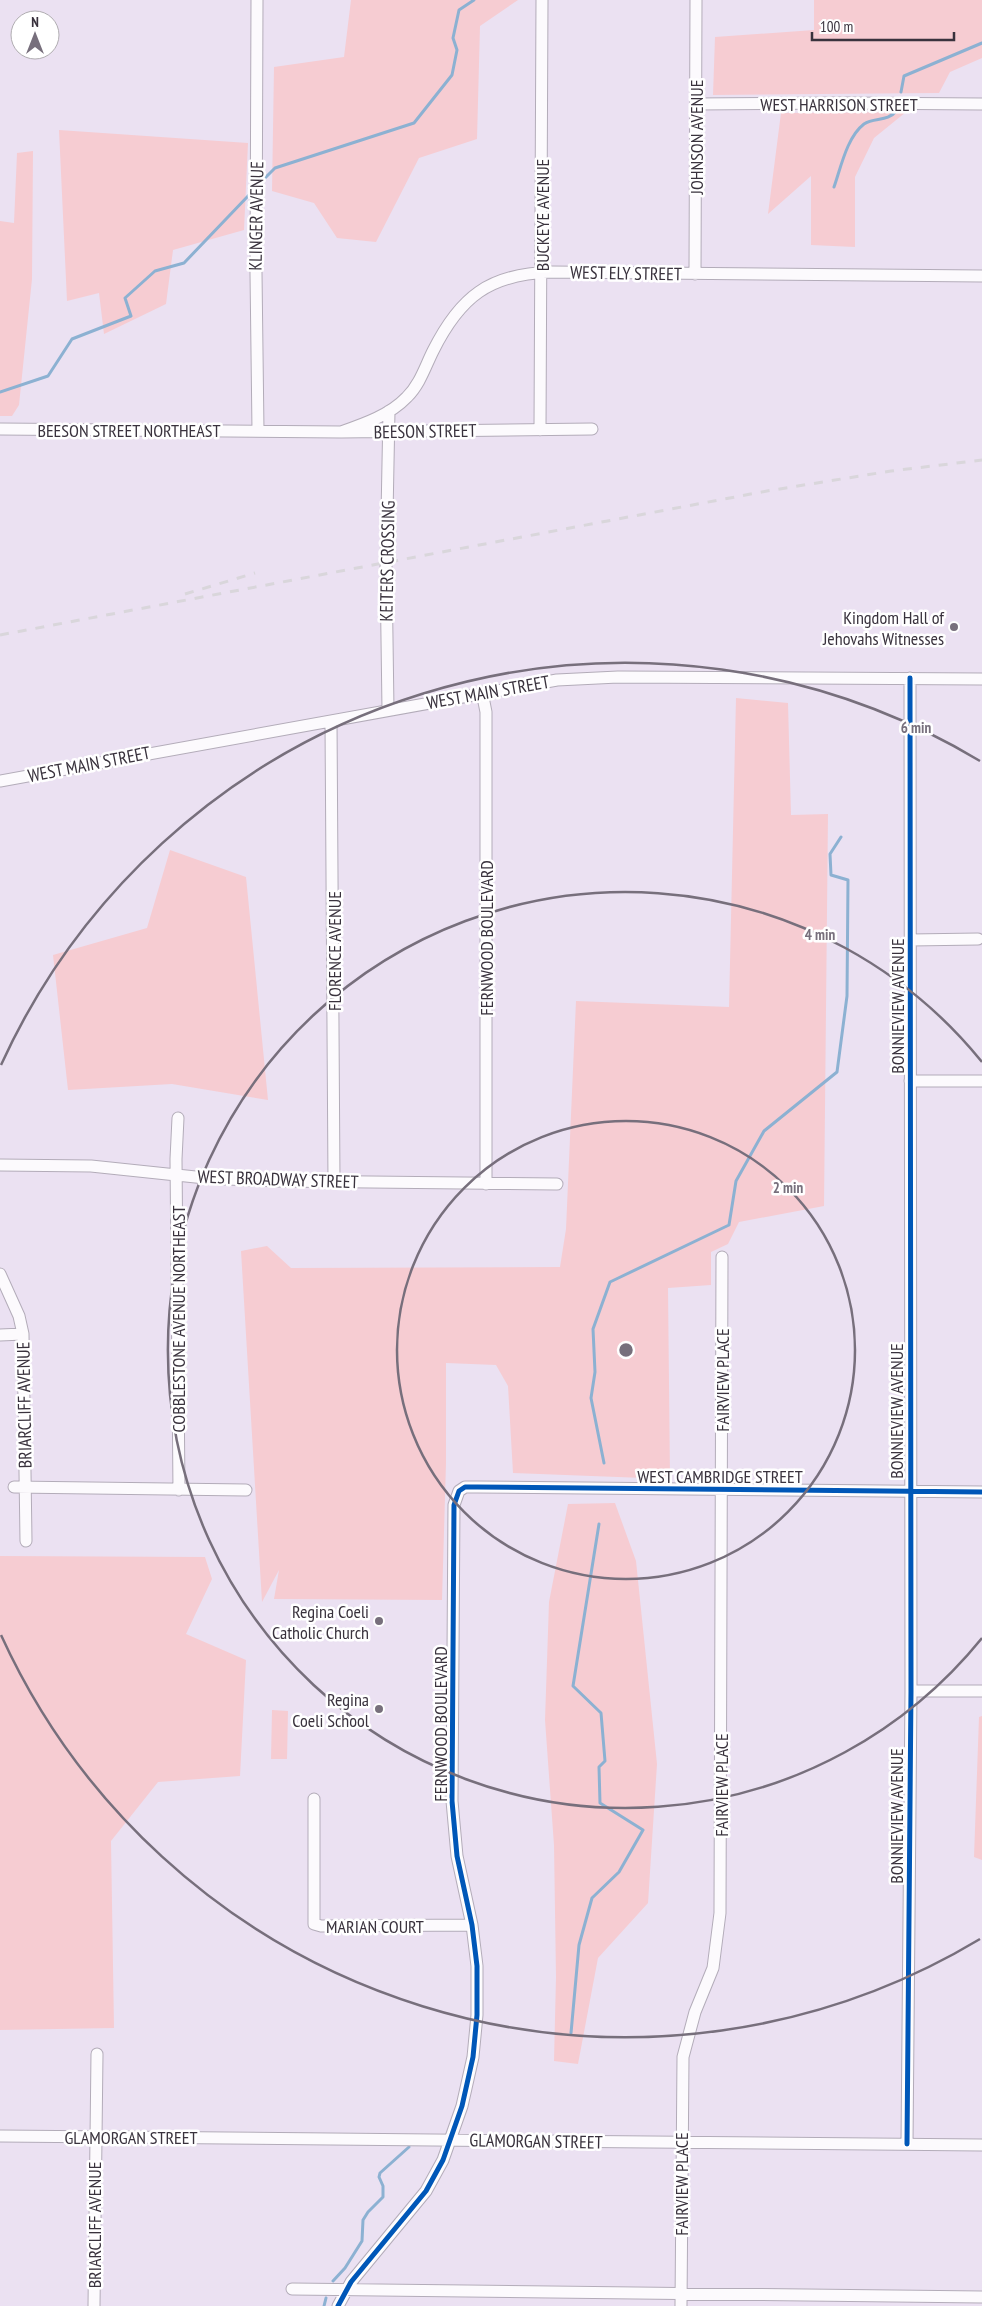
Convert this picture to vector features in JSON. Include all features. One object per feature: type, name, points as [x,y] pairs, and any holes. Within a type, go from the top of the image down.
[{"type":"street","name":"KLINGER AVENUE","points":[[257,0],[256,273],[258,431]]},
{"type":"street","name":"BUCKEYE AVENUE","points":[[540,430],[542,0]]},
{"type":"street","name":"JOHNSON AVENUE","points":[[695,274],[696,0]]},
{"type":"street","name":"WEST HARRISON STREET","points":[[696,104],[844,102],[982,104]]},
{"type":"street","name":"WEST ELY STREET","points":[[341,432],[390,411],[407,398],[415,388],[445,328],[464,303],[493,283],[522,274],[542,272],[982,276]]},
{"type":"street","name":"KEITERS CROSSING","points":[[388,710],[386,563],[390,411]]},
{"type":"street","name":"BEESON STREET NORTHEAST","points":[[0,429],[258,431]]},
{"type":"street","name":"BEESON STREET","points":[[258,431],[592,429]]},
{"type":"street","name":"WEST MAIN STREET","points":[[0,781],[543,682],[601,678],[982,679]]},
{"type":"street","name":"BONNIEVIEW AVENUE","points":[[907,2144],[911,1691],[910,678]]},
{"type":"street","name":"FERNWOOD BOULEVARD","points":[[482,692],[486,712],[486,1184]]},
{"type":"street","name":"FLORENCE AVENUE","points":[[331,721],[334,1182]]},
{"type":"street","points":[[911,940],[978,939]]},
{"type":"street","points":[[910,1081],[982,1081]]},
{"type":"street","name":"COBBLESTONE AVENUE NORTHEAST","points":[[178,1118],[179,1490]]},
{"type":"street","name":"WEST BROADWAY STREET","points":[[0,1165],[91,1166],[234,1179],[557,1184]]},
{"type":"street","name":"FAIRVIEW PLACE","points":[[681,2300],[682,2077],[684,2051],[695,2012],[712,1968],[720,1913],[722,1257]]},
{"type":"street","name":"BRIARCLIFF AVENUE","points":[[0,1274],[20,1316],[23,1334],[20,1488],[26,1541]]},
{"type":"street","points":[[0,1336],[23,1334]]},
{"type":"street","name":"WEST CAMBRIDGE STREET","points":[[458,1491],[465,1487],[982,1492]]},
{"type":"street","points":[[20,1488],[246,1490]]},
{"type":"street","name":"FERNWOOD BOULEVARD","points":[[338,2306],[346,2290],[365,2263],[426,2191],[443,2160],[451,2140],[468,2080],[476,2034],[477,1966],[472,1925],[457,1856],[452,1800],[454,1505],[458,1491]]},
{"type":"street","points":[[911,1691],[982,1691]]},
{"type":"street","name":"MARIAN COURT","points":[[314,1799],[314,1924],[331,1926],[472,1925]]},
{"type":"street","name":"BRIARCLIFF AVENUE","points":[[94,2306],[97,2054]]},
{"type":"street","name":"GLAMORGAN STREET","points":[[0,2136],[982,2145]]},
{"type":"street","points":[[292,2289],[681,2300],[982,2297]]},
{"type":"shaded area","points":[[351,0],[518,0],[480,26],[477,139],[419,158],[376,242],[337,238],[314,203],[272,191],[274,67],[344,57]]},
{"type":"shaded area","points":[[814,0],[982,0],[982,58],[950,72],[939,93],[713,95],[715,37],[814,30]]},
{"type":"shaded area","points":[[906,112],[874,138],[855,177],[855,247],[811,245],[811,176],[768,214],[781,113]]},
{"type":"shaded area","points":[[59,130],[248,143],[244,230],[173,250],[166,304],[104,334],[99,293],[67,301]]},
{"type":"shaded area","points":[[33,151],[32,279],[19,405],[12,416],[0,416],[0,221],[14,223],[17,153]]},
{"type":"shaded area","points":[[736,698],[788,703],[791,815],[828,814],[824,1206],[739,1222],[728,1244],[711,1252],[711,1285],[668,1288],[670,1479],[513,1473],[508,1386],[496,1365],[446,1363],[446,1463],[442,1600],[274,1599],[279,1570],[262,1602],[241,1251],[267,1246],[291,1268],[560,1267],[566,1229],[576,1001],[729,1007]]},
{"type":"shaded area","points":[[170,850],[246,877],[268,1100],[172,1084],[68,1090],[53,955],[147,928]]},
{"type":"shaded area","points":[[615,1503],[636,1561],[657,1764],[648,1903],[598,1958],[578,2064],[554,2061],[556,1977],[554,1845],[545,1720],[549,1602],[568,1504]]},
{"type":"shaded area","points":[[0,1556],[205,1557],[212,1579],[186,1634],[246,1660],[240,1776],[158,1782],[111,1841],[114,2028],[0,2030]]},
{"type":"shaded area","points":[[272,1710],[288,1711],[287,1759],[271,1759]]},
{"type":"shaded area","points":[[982,1716],[982,1860],[974,1857],[979,1717]]},
{"type":"waterway","points":[[264,179],[275,168],[414,123],[452,75],[457,50],[453,38],[459,10],[474,0]]},
{"type":"waterway","points":[[901,92],[904,76],[982,43]]},
{"type":"waterway","points":[[834,187],[845,153],[858,130],[864,124],[889,117],[896,111]]},
{"type":"waterway","points":[[0,392],[48,376],[72,339],[131,316],[125,298],[155,271],[184,263],[249,195]]},
{"type":"waterway","points":[[604,1463],[591,1398],[595,1372],[593,1329],[610,1282],[729,1225],[736,1181],[764,1131],[837,1072],[847,996],[848,880],[831,875],[830,854],[841,837]]},
{"type":"waterway","points":[[571,2033],[579,1945],[592,1898],[619,1872],[643,1830],[600,1803],[599,1767],[605,1761],[601,1713],[573,1686],[599,1524]]},
{"type":"waterway","points":[[333,2281],[345,2268],[362,2241],[363,2220],[383,2197],[380,2173],[409,2147]]},
{"type":"waterway","points":[[324,2306],[326,2298]]},
{"type":"railway","points":[[0,635],[767,491],[891,471],[982,460]]},
{"type":"railway","points":[[185,594],[255,573]]},
{"type":"cycle path","points":[[907,2144],[911,1691],[910,678]]},
{"type":"cycle path","points":[[338,2306],[351,2282],[426,2191],[443,2160],[462,2106],[473,2057],[477,2015],[477,1966],[472,1925],[457,1856],[452,1801],[454,1505],[459,1491],[465,1487],[477,1487],[982,1492]]},
{"type":"place","name":"Kingdom Hall of Jehovahs Witnesses","points":[[954,627]]},
{"type":"place","name":"Regina Coeli Catholic Church","points":[[379,1621]]},
{"type":"place","name":"Regina Coeli School","points":[[379,1709]]}]
